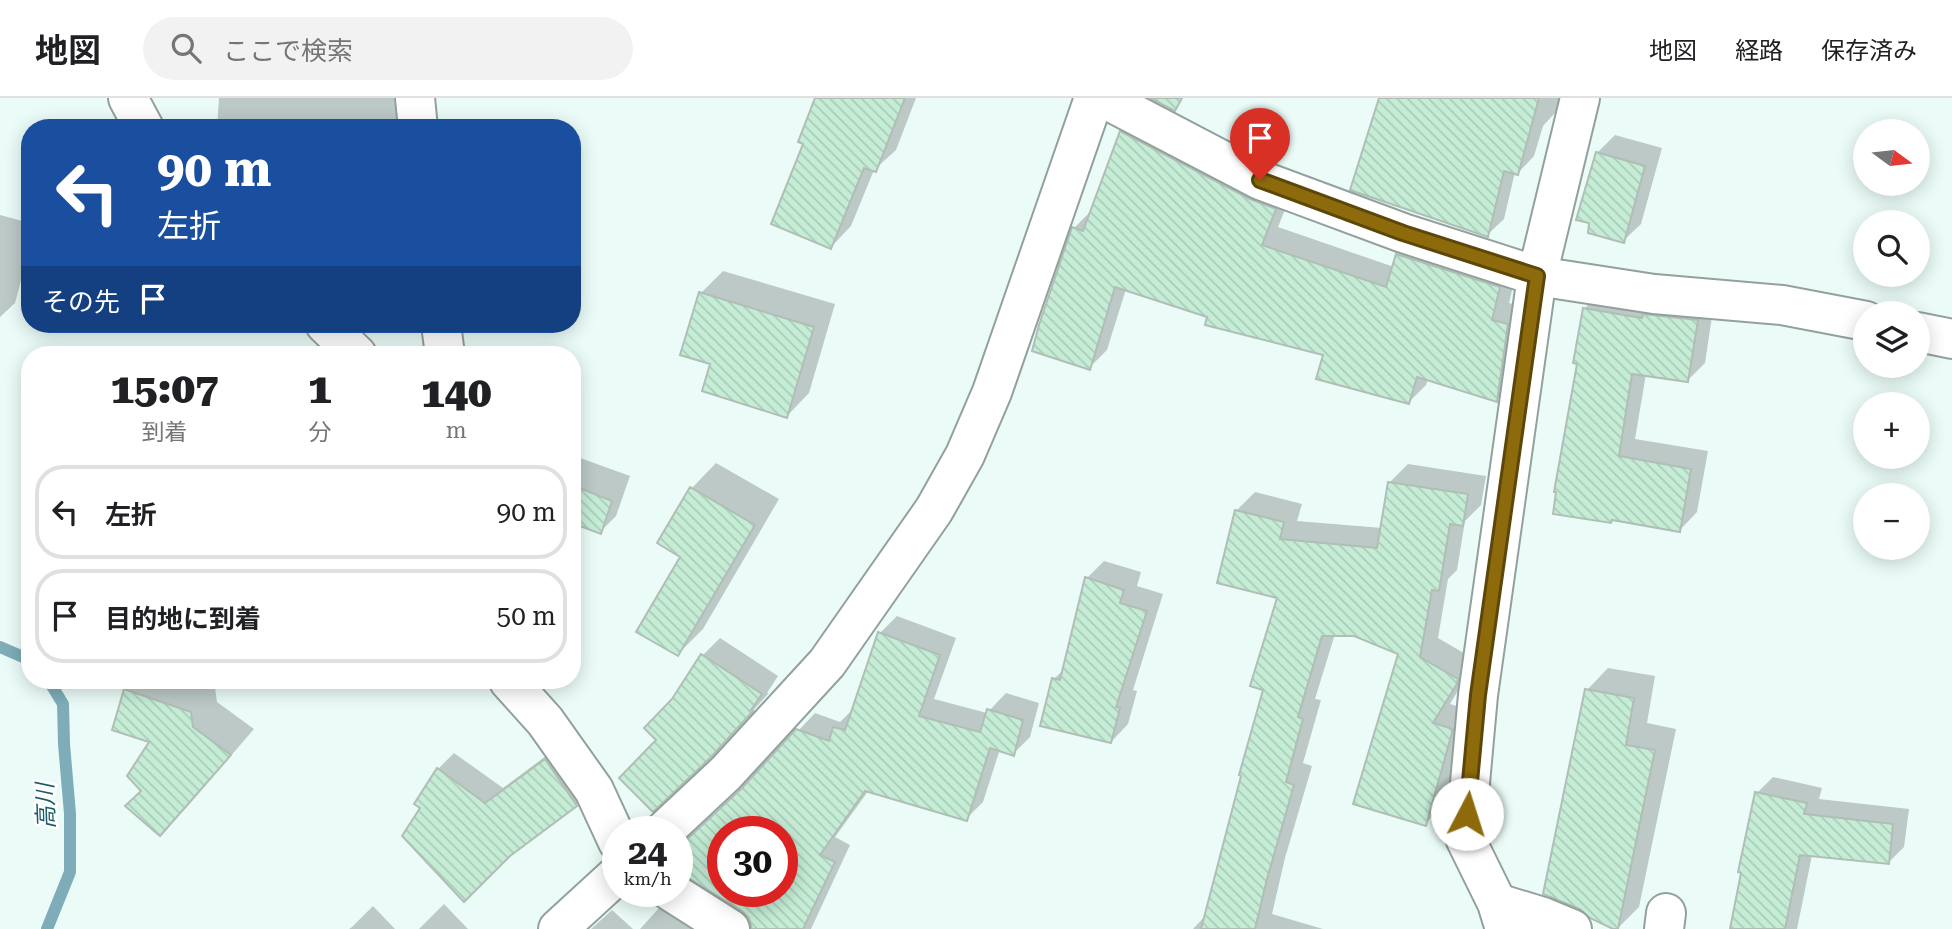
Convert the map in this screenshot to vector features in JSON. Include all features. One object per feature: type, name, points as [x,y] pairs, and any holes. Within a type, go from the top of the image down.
[{"type":"street","points":[[128,98],[139,119]]},
{"type":"street","points":[[415,98],[417,119]]},
{"type":"street","points":[[680,816],[726,773],[827,663],[934,510],[965,455],[992,391],[1094,98]]},
{"type":"street","points":[[1103,98],[1260,180],[1403,233],[1537,276],[1654,294],[1782,305],[1853,319]]},
{"type":"street","points":[[1573,929],[1543,917],[1501,916],[1465,838],[1478,695],[1537,276],[1580,98]]},
{"type":"street","points":[[335,333],[348,346]]},
{"type":"street","points":[[1930,334],[1952,339]]},
{"type":"street","points":[[516,689],[545,721],[594,790],[606,816]]},
{"type":"street","points":[[558,929],[602,889]]},
{"type":"street","points":[[693,906],[730,929]]},
{"type":"building","points":[[815,98],[905,98],[876,172],[864,168],[831,249],[771,224],[803,144],[798,142]]},
{"type":"building","points":[[1150,98],[1182,98],[1175,111]]},
{"type":"building","points":[[1379,98],[1539,98],[1518,175],[1504,171],[1488,237],[1350,190]]},
{"type":"building","points":[[1120,131],[1250,199],[1276,209],[1262,245],[1386,287],[1396,254],[1500,287],[1492,320],[1508,324],[1497,402],[1417,377],[1409,404],[1316,379],[1323,355],[1205,325],[1207,317],[1115,287],[1090,370],[1032,351],[1072,227],[1083,231]]},
{"type":"building","points":[[1596,152],[1645,166],[1624,243],[1588,233],[1589,223],[1576,220]]},
{"type":"building","points":[[699,292],[814,327],[787,418],[702,391],[710,364],[680,355]]},
{"type":"building","points":[[1583,308],[1642,318],[1643,314],[1698,320],[1688,382],[1632,374],[1619,456],[1691,469],[1680,532],[1612,520],[1611,523],[1553,514],[1554,492],[1577,364],[1573,363]]},
{"type":"building","points":[[1388,482],[1468,494],[1463,526],[1450,524],[1439,591],[1432,590],[1420,657],[1458,679],[1433,723],[1453,729],[1426,826],[1353,804],[1398,654],[1354,636],[1322,636],[1298,717],[1303,719],[1286,782],[1294,785],[1255,929],[1201,929],[1263,690],[1250,686],[1277,598],[1217,583],[1235,510],[1284,522],[1280,539],[1377,548]]},
{"type":"building","points":[[690,487],[755,525],[678,656],[636,632],[680,557],[657,543]]},
{"type":"building","points":[[581,489],[612,501],[601,534],[581,526]]},
{"type":"building","points":[[1085,577],[1124,590],[1120,603],[1147,611],[1116,707],[1120,708],[1111,743],[1040,726],[1052,678],[1060,680]]},
{"type":"building","points":[[878,632],[940,655],[919,716],[980,732],[987,709],[1023,720],[1014,756],[990,748],[967,821],[865,791],[820,855],[835,862],[803,929],[752,929],[749,918],[736,907],[798,907],[798,816],[712,816],[742,788],[796,729],[829,741],[833,727],[845,730]]},
{"type":"building","points":[[701,654],[762,694],[751,710],[753,711],[710,758],[653,812],[619,778],[656,740],[644,728],[672,699]]},
{"type":"building","points":[[124,689],[191,712],[193,727],[231,755],[160,836],[125,806],[141,791],[127,776],[149,742],[112,730]]},
{"type":"building","points":[[1585,689],[1634,698],[1626,745],[1655,750],[1618,929],[1613,929],[1590,918],[1580,909],[1543,894]]},
{"type":"building","points":[[545,759],[577,806],[510,856],[464,902],[402,836],[420,808],[414,804],[437,768],[485,803]]},
{"type":"building","points":[[1755,792],[1807,803],[1804,814],[1893,824],[1889,864],[1800,855],[1785,929],[1730,929],[1741,873],[1738,872]]},
{"type":"building","points":[[707,821],[707,889],[693,881],[693,834]]},
{"type":"waterway","name":"高川","points":[[0,647],[21,656]]},
{"type":"waterway","name":"高川","points":[[47,929],[70,872],[70,814],[63,704],[54,689]]},
{"type":"route","points":[[1260,180],[1403,233],[1537,276],[1478,695],[1467,814]]}]
